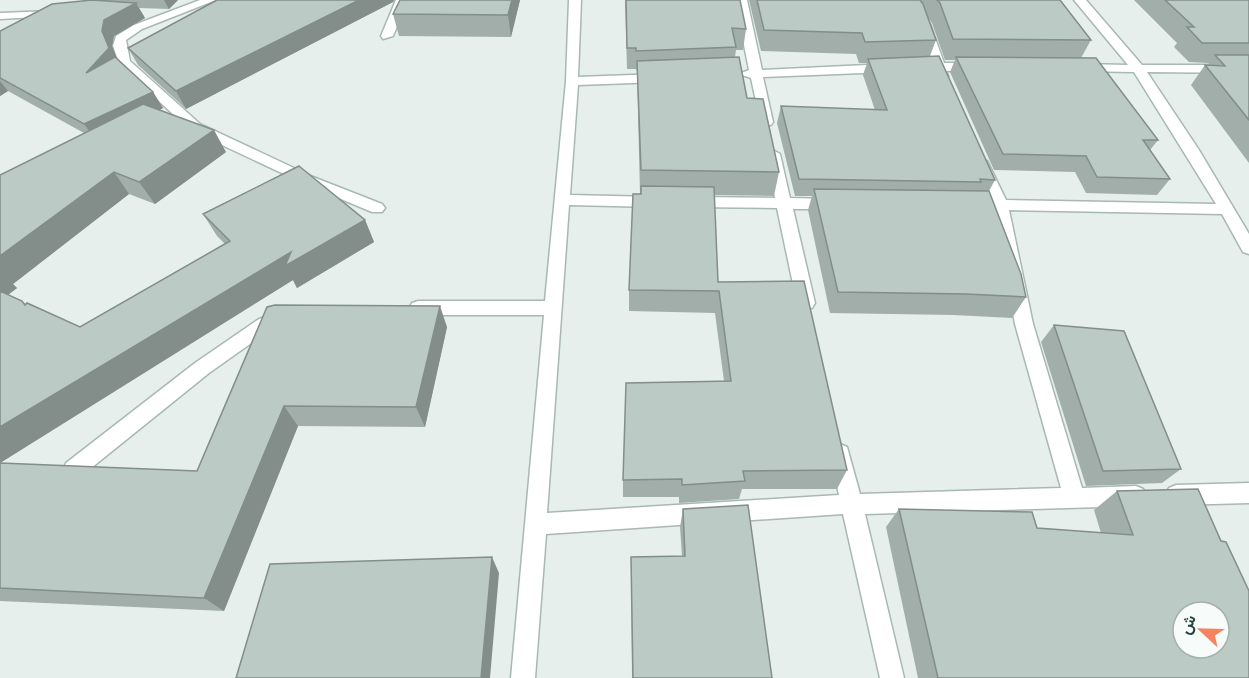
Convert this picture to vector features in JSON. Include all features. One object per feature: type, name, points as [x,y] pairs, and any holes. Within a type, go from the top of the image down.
[{"type":"street","points":[[210,0],[138,27],[120,39],[119,46],[124,62],[170,112],[195,127],[268,159],[308,180],[377,208]]},
{"type":"street","points":[[387,36],[402,0]]},
{"type":"street","points":[[523,678],[563,200],[572,81],[575,0]]},
{"type":"street","points":[[741,0],[755,74],[810,320]]},
{"type":"street","points":[[905,0],[924,24],[947,87]]},
{"type":"street","points":[[1080,0],[1138,68],[1249,248]]},
{"type":"street","points":[[138,12],[170,15]]},
{"type":"street","points":[[0,16],[31,17],[65,13]]},
{"type":"street","points":[[10,29],[31,17]]},
{"type":"street","points":[[732,75],[938,66],[985,67]]},
{"type":"street","points":[[1067,68],[1249,69]]},
{"type":"street","points":[[572,81],[675,77]]},
{"type":"street","points":[[976,151],[1000,204],[1024,324],[1074,498]]},
{"type":"street","points":[[563,200],[844,204]]},
{"type":"street","points":[[952,204],[1227,209]]},
{"type":"street","points":[[405,308],[554,308]]},
{"type":"street","points":[[73,470],[202,368],[256,330],[265,324],[294,315]]},
{"type":"street","points":[[836,435],[892,678]]},
{"type":"street","points":[[536,524],[851,504],[1249,493]]},
{"type":"building","points":[[92,0],[136,3],[104,20],[102,31],[109,48],[86,73],[115,57],[153,92],[84,124],[0,78],[0,31],[52,4]]},
{"type":"building","points":[[217,0],[359,0],[176,91],[128,48]]},
{"type":"building","points":[[400,0],[512,0],[508,15],[393,14]]},
{"type":"building","points":[[626,0],[740,0],[746,29],[732,28],[736,47],[636,51],[636,48],[627,48]]},
{"type":"building","points":[[757,0],[920,0],[936,40],[865,42],[862,33],[764,30]]},
{"type":"building","points":[[937,0],[1060,0],[1091,40],[953,39]]},
{"type":"building","points":[[1165,0],[1249,0],[1249,43],[1202,43],[1187,27],[1194,27]]},
{"type":"building","points":[[1215,55],[1249,55],[1249,120],[1205,65],[1225,66]]},
{"type":"building","points":[[939,56],[995,180],[980,179],[981,182],[799,179],[781,106],[887,110],[868,59]]},
{"type":"building","points":[[739,57],[747,98],[763,99],[779,172],[641,170],[637,61]]},
{"type":"building","points":[[956,57],[1096,58],[1158,140],[1143,140],[1170,179],[1097,177],[1086,156],[1003,154]]},
{"type":"building","points":[[143,104],[214,130],[139,182],[114,172],[0,256],[0,175]]},
{"type":"building","points":[[299,166],[365,220],[285,266],[291,252],[0,427],[0,291],[22,301],[25,305],[27,303],[80,327],[230,241],[203,214]]},
{"type":"building","points":[[641,186],[714,187],[718,282],[804,281],[847,470],[743,471],[745,481],[682,485],[682,479],[623,480],[626,383],[731,381],[719,291],[629,290],[633,194],[641,194]]},
{"type":"building","points":[[814,189],[989,191],[1021,274],[1026,297],[838,292]]},
{"type":"building","points":[[275,305],[440,306],[416,407],[284,406],[204,598],[0,588],[0,463],[197,471],[267,307]]},
{"type":"building","points":[[1054,325],[1124,331],[1181,469],[1103,471]]},
{"type":"building","points":[[1198,489],[1221,541],[1226,542],[1249,591],[1249,678],[938,678],[899,509],[1032,512],[1037,528],[1133,535],[1117,491]]},
{"type":"building","points":[[748,505],[772,678],[633,678],[631,557],[685,556],[683,509]]},
{"type":"building","points":[[492,557],[481,678],[236,678],[270,564]]}]
